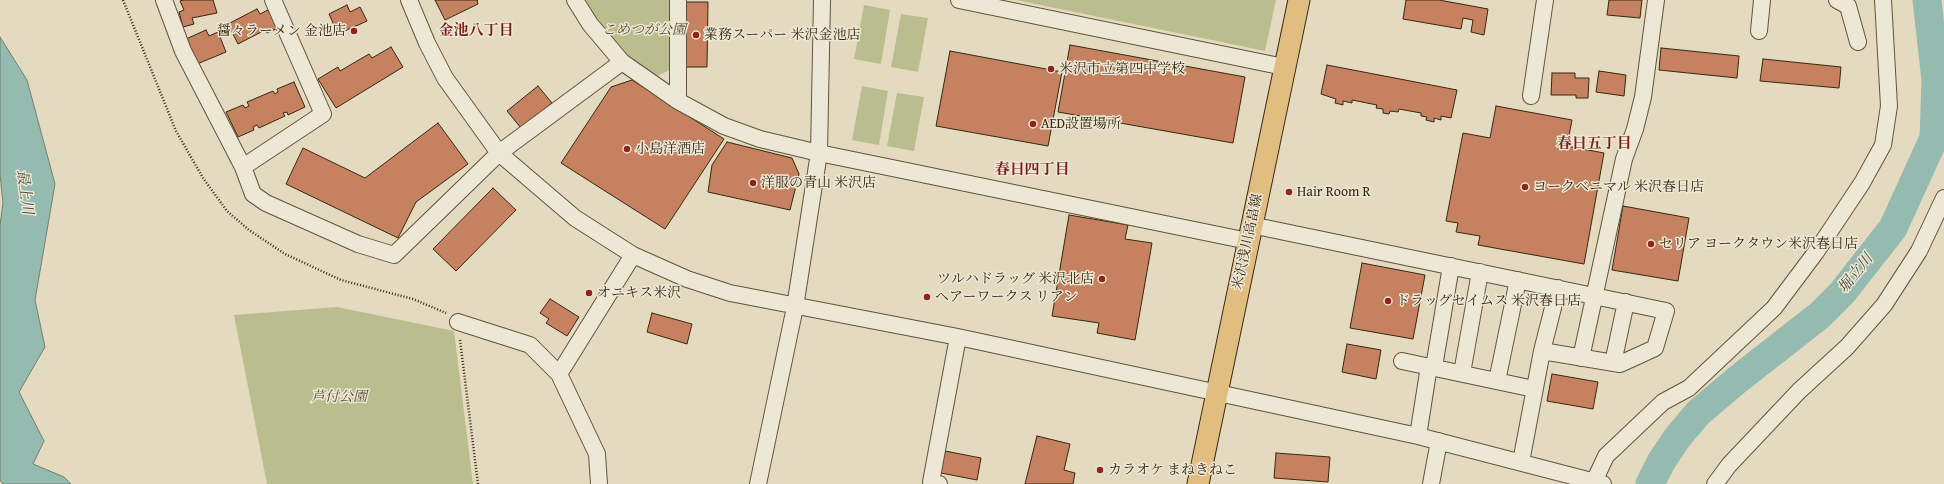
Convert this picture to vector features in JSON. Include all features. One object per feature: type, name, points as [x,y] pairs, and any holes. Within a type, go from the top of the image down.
[{"type":"main road","name":"米沢浅川高畠線","points":[[1198,484],[1216,391],[1299,0]]},
{"type":"street","points":[[164,0],[183,51],[243,167],[253,194],[266,203],[358,244],[394,255],[499,153],[622,62]]},
{"type":"street","points":[[243,167],[323,114],[273,0]]},
{"type":"street","points":[[409,0],[426,43],[445,78],[499,153],[575,218],[633,255],[687,279],[730,293],[796,307],[958,336],[1418,436],[1597,483],[1606,456],[1663,402],[1689,388],[1774,308],[1816,252],[1862,183],[1883,145],[1889,106],[1883,0]]},
{"type":"street","points":[[575,0],[590,24],[622,62],[678,101],[731,128],[760,139],[819,153],[1250,233],[1451,266],[1666,311],[1655,348],[1620,364],[1542,351]]},
{"type":"street","points":[[678,0],[678,101]]},
{"type":"street","points":[[758,484],[796,307],[819,153],[822,0]]},
{"type":"street","points":[[959,0],[1284,67]]},
{"type":"street","points":[[1530,96],[1545,0]]},
{"type":"street","points":[[1581,358],[1624,159],[1635,128],[1643,97],[1656,0]]},
{"type":"street","points":[[1758,31],[1762,0]]},
{"type":"street","points":[[1837,0],[1848,6],[1858,42]]},
{"type":"street","points":[[1716,484],[1730,464],[1799,391],[1847,347],[1884,305],[1919,251],[1944,198]]},
{"type":"street","points":[[559,374],[633,255]]},
{"type":"street","points":[[1418,436],[1451,266]]},
{"type":"street","points":[[1462,373],[1480,272]]},
{"type":"street","points":[[1497,381],[1518,280]]},
{"type":"street","points":[[1521,462],[1542,351],[1558,288]]},
{"type":"street","points":[[1613,363],[1626,302]]},
{"type":"street","points":[[458,322],[530,345],[559,374],[597,454],[599,484]]},
{"type":"street","points":[[939,484],[931,482],[958,336]]},
{"type":"street","points":[[1402,360],[1534,389]]},
{"type":"street","points":[[1431,484],[1439,441]]},
{"type":"path","points":[[122,0],[176,131],[203,178],[227,211],[249,230],[285,254],[341,280],[413,299],[444,311],[458,322],[478,484]]},
{"type":"green space","name":"こめつが公園","points":[[586,0],[673,0],[674,68],[655,77],[628,56],[597,20]]},
{"type":"green space","points":[[1016,0],[1276,0],[1265,51]]},
{"type":"green space","points":[[864,5],[890,10],[881,64],[854,59]]},
{"type":"green space","points":[[901,14],[928,18],[918,72],[891,67]]},
{"type":"green space","points":[[862,86],[888,91],[879,145],[852,140]]},
{"type":"green space","points":[[897,93],[924,97],[914,151],[887,146]]},
{"type":"green space","name":"芦付公園","points":[[337,307],[454,331],[473,484],[267,484],[234,315]]},
{"type":"water","name":"最上川","points":[[0,37],[27,80],[55,184],[35,300],[45,347],[19,392],[44,441],[33,464],[64,477],[71,484],[3,484],[0,480],[0,225],[3,203],[0,174]]},
{"type":"building","points":[[213,0],[217,13],[192,18],[194,24],[183,27],[179,12],[184,10],[180,1]]},
{"type":"building","points":[[435,0],[478,0],[478,4],[445,20]]},
{"type":"building","points":[[1406,0],[1439,0],[1488,9],[1484,35],[1471,32],[1473,20],[1463,18],[1461,29],[1403,19]]},
{"type":"building","points":[[1609,0],[1642,0],[1640,18],[1607,15]]},
{"type":"building","name":"業務スーパー 米沢金池店","points":[[686,2],[708,2],[707,67],[685,67]]},
{"type":"building","points":[[347,5],[350,12],[360,7],[367,21],[338,34],[329,14]]},
{"type":"building","points":[[257,9],[260,14],[268,10],[278,28],[267,33],[265,30],[238,44],[228,24]]},
{"type":"building","points":[[206,30],[209,36],[218,32],[226,52],[197,64],[186,39]]},
{"type":"building","points":[[1070,45],[1245,77],[1233,143],[1058,112]]},
{"type":"building","points":[[391,47],[403,67],[336,108],[318,79],[338,67],[340,71],[369,54],[372,58]]},
{"type":"building","points":[[1661,48],[1739,56],[1737,78],[1659,70]]},
{"type":"building","points":[[950,51],[1062,72],[1048,146],[936,126]]},
{"type":"building","points":[[1763,59],[1841,67],[1839,88],[1760,81]]},
{"type":"building","points":[[1327,65],[1457,90],[1451,118],[1441,116],[1441,120],[1434,118],[1434,122],[1426,120],[1427,117],[1421,116],[1421,113],[1399,109],[1398,112],[1390,111],[1389,114],[1383,113],[1383,109],[1376,108],[1377,105],[1352,100],[1352,103],[1343,101],[1343,105],[1335,103],[1336,99],[1321,94]]},
{"type":"building","points":[[1599,71],[1626,75],[1624,96],[1596,92]]},
{"type":"building","points":[[1552,73],[1575,73],[1575,78],[1589,78],[1588,98],[1576,98],[1576,95],[1551,95]]},
{"type":"building","points":[[632,80],[724,139],[665,229],[561,163],[611,87]]},
{"type":"building","points":[[294,82],[305,107],[288,115],[287,112],[283,113],[285,116],[259,128],[257,125],[253,127],[254,130],[238,137],[226,112],[243,105],[245,108],[249,106],[247,102],[273,91],[275,94],[278,92],[277,89]]},
{"type":"building","points":[[538,86],[552,103],[521,128],[507,111]]},
{"type":"building","name":"ヨークベニマル 米沢春日店","points":[[1496,106],[1572,120],[1567,146],[1604,153],[1584,264],[1478,245],[1480,236],[1456,232],[1458,223],[1446,221],[1463,133],[1490,138]]},
{"type":"building","points":[[438,123],[468,164],[416,202],[398,238],[286,184],[303,148],[365,178]]},
{"type":"building","name":"洋服の青山 米沢店","points":[[727,142],[792,158],[799,174],[790,210],[708,192],[712,165]]},
{"type":"building","points":[[493,188],[516,210],[456,271],[433,249]]},
{"type":"building","name":"セリア ヨークタウン米沢春日店","points":[[1623,206],[1689,218],[1678,281],[1612,270]]},
{"type":"building","name":"ツルハドラッグ 米沢北店","points":[[1069,215],[1128,225],[1125,239],[1152,243],[1135,340],[1097,333],[1099,323],[1052,316]]},
{"type":"building","name":"ドラッグセイムス 米沢春日店","points":[[1362,263],[1425,275],[1413,339],[1350,328]]},
{"type":"building","points":[[550,299],[579,317],[567,336],[546,323],[549,319],[540,313]]},
{"type":"building","points":[[652,313],[692,324],[687,344],[647,332]]},
{"type":"building","points":[[1347,344],[1381,350],[1376,379],[1342,372]]},
{"type":"building","points":[[1552,374],[1598,382],[1593,409],[1547,401]]},
{"type":"building","points":[[1037,436],[1070,444],[1064,470],[1075,473],[1073,484],[1025,484]]},
{"type":"building","points":[[945,451],[981,458],[977,480],[941,473]]},
{"type":"building","points":[[1276,453],[1330,457],[1328,482],[1274,478]]},
{"type":"waterway","name":"堀立川","points":[[1650,484],[1661,462],[1677,438],[1698,413],[1737,380],[1820,315],[1842,293],[1893,228],[1934,138],[1936,80],[1927,0]]},
{"type":"place","name":"醤々ラーメン 金池店","points":[[354,31]]},
{"type":"place","name":"業務スーパー 米沢金池店","points":[[696,35]]},
{"type":"place","name":"米沢市立第四中学校","points":[[1051,69]]},
{"type":"place","name":"AED設置場所","points":[[1033,124]]},
{"type":"place","name":"小島洋酒店","points":[[627,149]]},
{"type":"place","name":"洋服の青山 米沢店","points":[[753,183]]},
{"type":"place","name":"ヨークベニマル 米沢春日店","points":[[1525,187]]},
{"type":"place","name":"Hair Room R","points":[[1289,192]]},
{"type":"place","name":"セリア ヨークタウン米沢春日店","points":[[1651,244]]},
{"type":"place","name":"ツルハドラッグ 米沢北店","points":[[1102,279]]},
{"type":"place","name":"オニキス米沢","points":[[589,293]]},
{"type":"place","name":"ヘアーワークス リアン","points":[[927,297]]},
{"type":"place","name":"ドラッグセイムス 米沢春日店","points":[[1388,301]]},
{"type":"place","name":"カラオケ まねきねこ","points":[[1100,470]]},
{"type":"district","name":"金池八丁目","points":[[476,31]]},
{"type":"district","name":"春日五丁目","points":[[1594,144]]},
{"type":"district","name":"春日四丁目","points":[[1032,170]]}]
